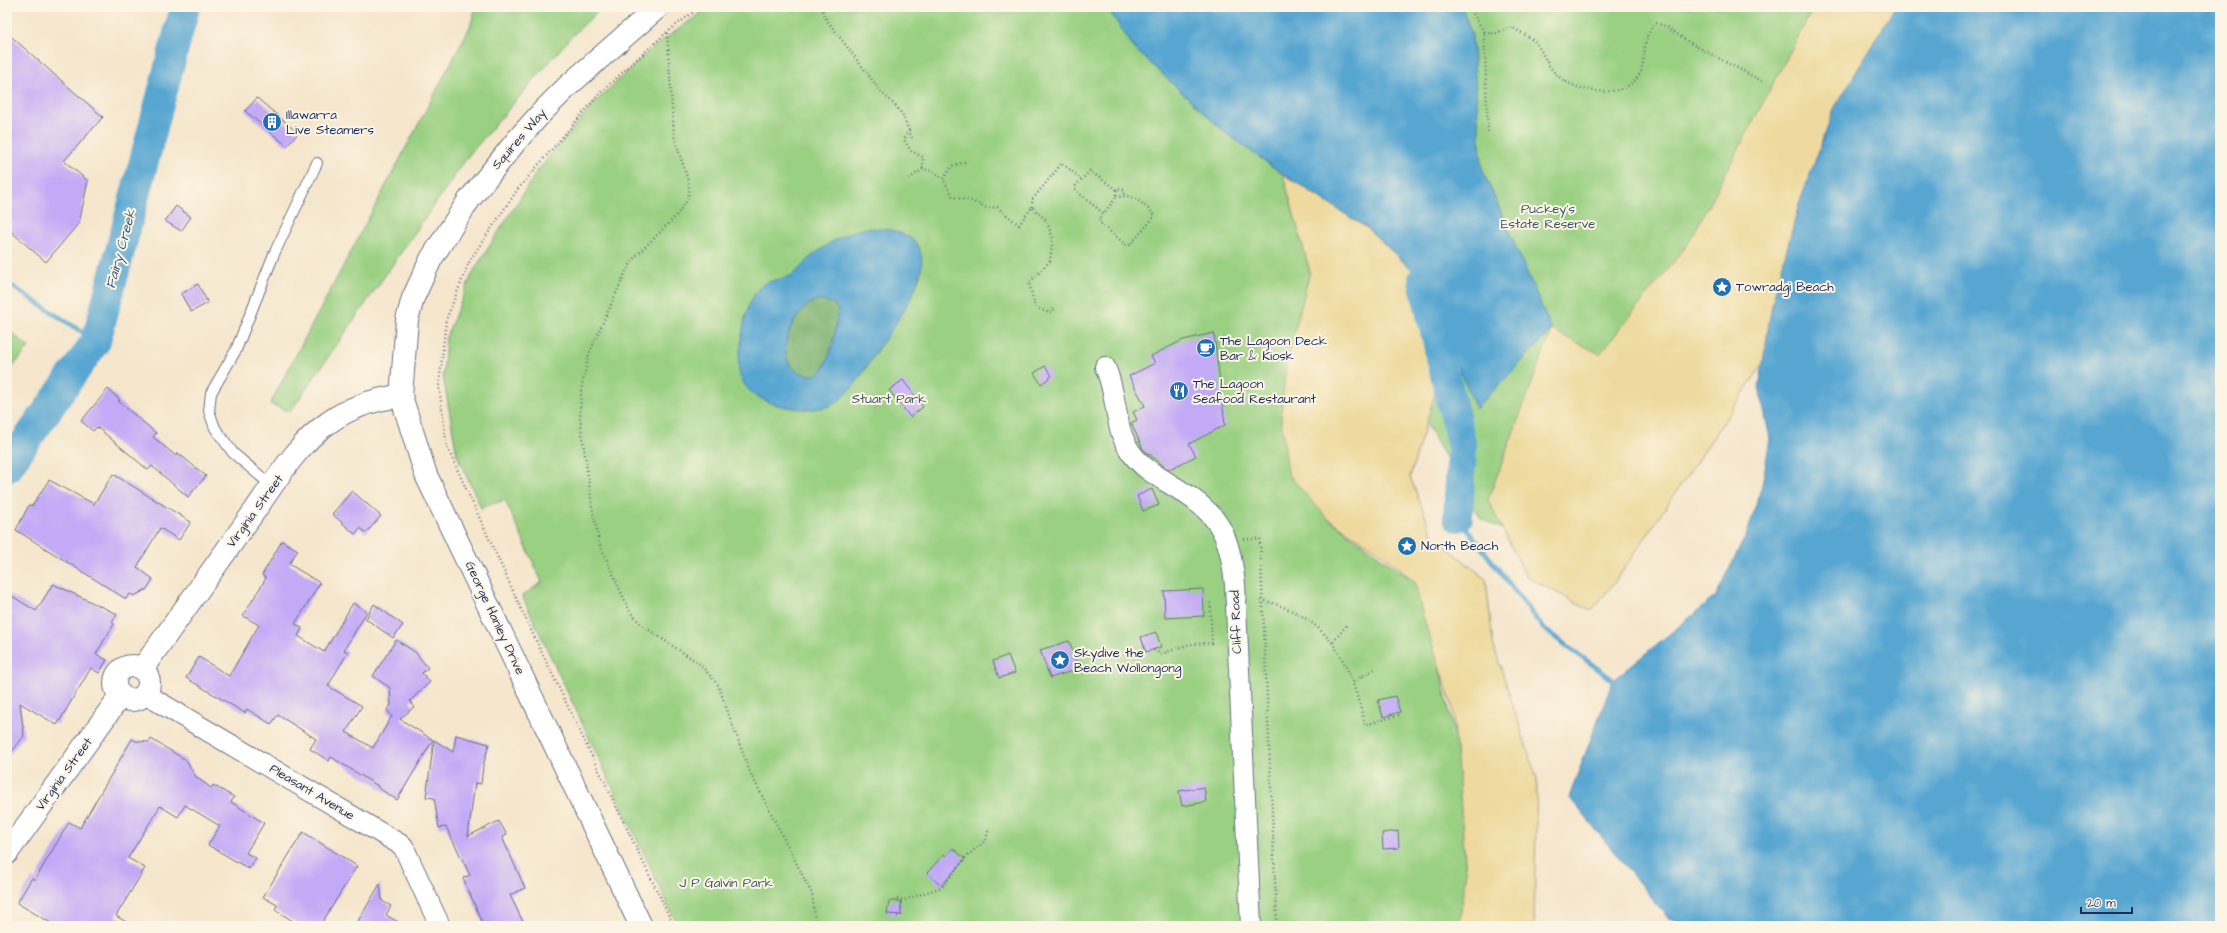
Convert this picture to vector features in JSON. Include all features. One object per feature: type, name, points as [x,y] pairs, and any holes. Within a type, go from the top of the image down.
[{"type":"main road","name":"Squires Way","points":[[413,298],[431,259],[450,228],[517,140],[569,85],[658,7]]},
{"type":"main road","name":"George Hanley Drive","points":[[413,298],[406,320],[402,396],[426,475],[641,926]]},
{"type":"main road","name":"Virginia Street","points":[[142,669],[272,486],[307,442],[328,423],[355,408],[377,399],[402,396]]},
{"type":"main road","points":[[128,666],[134,666],[142,669],[148,675],[149,680],[149,686],[145,694],[133,700],[121,695],[116,688],[115,682],[119,672],[128,666]]},
{"type":"main road","name":"Virginia Street","points":[[7,853],[121,695]]},
{"type":"street","name":"Cliff Road","points":[[1105,367],[1114,391],[1120,430],[1130,450],[1147,468],[1207,509],[1221,529],[1230,551],[1235,586],[1251,926]]},
{"type":"street","name":"Pleasant Avenue","points":[[145,694],[403,846],[440,926]]},
{"type":"lane","points":[[272,486],[233,453],[215,428],[209,411],[211,394],[236,350],[274,254],[317,163]]},
{"type":"path","points":[[674,926],[530,628],[448,447],[439,386],[446,320],[470,260],[518,189],[601,92],[667,32],[700,7]]},
{"type":"path","points":[[821,7],[826,19],[882,94],[896,106],[909,129],[912,138]]},
{"type":"path","points":[[1469,7],[1484,32],[1488,132]]},
{"type":"path","points":[[1484,32],[1494,34],[1512,27],[1535,42],[1545,61],[1557,76],[1573,85],[1613,91],[1627,87],[1636,79],[1644,64],[1643,51],[1647,34],[1649,29],[1656,23],[1668,27],[1690,43],[1762,81]]},
{"type":"path","points":[[667,32],[674,136],[689,184],[689,194],[686,202],[676,216],[636,256],[626,271],[587,361],[581,390],[580,418],[592,506],[599,543],[630,612],[643,626],[700,664],[718,685],[748,770],[812,894],[816,926]]},
{"type":"path","points":[[909,129],[904,140],[911,151],[922,157],[923,169]]},
{"type":"path","points":[[943,179],[952,166],[965,162]]},
{"type":"path","points":[[909,179],[923,169],[935,172],[943,179],[953,197],[972,201],[987,208],[997,207],[1019,225],[1032,207],[1032,200],[1062,163],[1081,179]]},
{"type":"path","points":[[1104,213],[1075,189],[1087,172],[1094,172],[1117,190]]},
{"type":"path","points":[[1117,190],[1121,188],[1124,190],[1125,196]]},
{"type":"path","points":[[1116,195],[1136,199],[1154,213],[1154,217],[1132,244],[1126,245],[1102,225],[1100,218],[1116,195],[1117,190]]},
{"type":"path","points":[[1032,207],[1046,220],[1053,238],[1050,261],[1029,283],[1032,297],[1035,307],[1049,313],[1056,308]]},
{"type":"path","points":[[1262,600],[1291,608],[1323,631],[1339,651],[1354,682],[1365,725],[1399,715]]},
{"type":"path","points":[[1154,650],[1161,654],[1190,644],[1212,643],[1210,601]]},
{"type":"path","points":[[1332,642],[1347,625]]},
{"type":"path","points":[[1354,682],[1375,669]]},
{"type":"path","points":[[897,899],[902,900],[942,887],[967,856],[986,840],[990,828]]},
{"type":"path","points":[[897,916],[901,916],[902,900]]},
{"type":"green space","points":[[476,7],[602,7],[571,37],[469,155],[290,412],[270,404],[470,27]]},
{"type":"green space","name":"Stuart Park","points":[[709,7],[1107,7],[1134,48],[1227,134],[1281,173],[1186,7],[1853,7],[1584,567],[1481,519],[1284,177],[1310,272],[1286,366],[1327,518],[1415,582],[1438,662],[1456,741],[1466,872],[1459,926],[678,926],[522,596],[542,582],[505,500],[481,508],[457,455],[443,376],[446,337],[473,272],[538,170],[593,104],[652,48]]},
{"type":"green space","points":[[817,300],[833,302],[838,310],[833,342],[827,361],[820,372],[814,375],[809,375],[796,371],[789,363],[786,352],[787,340],[791,327],[798,316],[807,306]]},
{"type":"green space","points":[[7,329],[29,347],[7,374]]},
{"type":"sand","name":"Towradgi Beach","points":[[1814,7],[1909,7],[1823,136],[1778,342],[1615,582],[1591,611],[1526,576],[1488,500],[1552,330],[1600,354],[1688,244]]},
{"type":"sand","name":"North Beach","points":[[1283,174],[1367,228],[1423,280],[1449,346],[1410,477],[1433,536],[1486,579],[1493,644],[1537,779],[1534,926],[1459,926],[1466,872],[1453,709],[1423,616],[1415,582],[1384,555],[1327,518],[1288,474],[1281,416],[1286,366],[1310,272]]},
{"type":"water","points":[[1107,7],[1462,7],[1472,35],[1482,168],[1552,330],[1476,409],[1423,280],[1367,228],[1283,174],[1227,134],[1134,48]]},
{"type":"water","points":[[1895,7],[2220,7],[2220,926],[1694,926],[1667,917],[1569,797],[1613,680],[1716,596],[1748,531],[1762,485],[1770,439],[1759,387],[1772,304],[1799,204],[1835,107]]},
{"type":"water","points":[[867,228],[897,232],[914,241],[921,255],[920,273],[914,292],[903,312],[854,386],[835,403],[815,409],[805,409],[777,405],[760,398],[747,387],[742,380],[738,363],[745,317],[755,293],[763,285],[771,281],[792,275],[810,258],[830,243],[844,235]],"holes":[[[817,300],[833,303],[838,310],[833,342],[824,367],[820,372],[814,375],[796,371],[789,363],[786,352],[787,340],[791,327],[807,306]]]},
{"type":"building","points":[[7,33],[103,117],[64,161],[88,181],[79,223],[46,262],[7,228]]},
{"type":"building","name":"Illawarra Live Steamers","points":[[257,98],[298,133],[287,146],[245,111]]},
{"type":"building","points":[[176,206],[191,217],[181,231],[165,221]]},
{"type":"building","points":[[198,284],[208,303],[191,312],[181,294]]},
{"type":"building","name":"The Lagoon Seafood Restaurant","points":[[1214,333],[1225,425],[1189,444],[1196,456],[1170,469],[1166,468],[1143,449],[1131,423],[1137,420],[1133,412],[1145,406],[1129,376],[1155,363],[1151,356],[1183,340]]},
{"type":"building","points":[[1045,366],[1052,376],[1041,384],[1034,373]]},
{"type":"building","points":[[903,380],[923,407],[910,417],[889,390]]},
{"type":"building","points":[[108,389],[120,400],[118,401],[156,433],[153,437],[176,456],[178,453],[206,476],[188,497],[152,466],[148,470],[97,427],[93,431],[81,421]]},
{"type":"building","points":[[113,474],[191,522],[179,540],[160,528],[137,567],[153,579],[147,589],[134,596],[130,594],[126,599],[16,530],[29,505],[32,506],[49,480],[94,504]]},
{"type":"building","points":[[1152,489],[1159,505],[1143,511],[1137,496]]},
{"type":"building","points":[[352,491],[381,516],[366,533],[360,528],[355,534],[332,514]]},
{"type":"building","points":[[282,541],[298,550],[289,564],[320,583],[295,624],[302,628],[298,636],[324,652],[353,603],[367,612],[344,650],[348,652],[328,686],[362,706],[346,732],[373,748],[392,716],[387,710],[391,705],[390,688],[373,676],[396,640],[415,652],[428,668],[422,673],[430,682],[410,701],[414,707],[400,719],[433,740],[397,800],[377,787],[378,786],[331,757],[329,761],[310,749],[316,739],[278,715],[271,724],[247,709],[245,713],[186,678],[199,657],[229,676],[259,625],[243,616],[266,578],[262,575]]},
{"type":"building","points":[[53,584],[117,614],[112,622],[114,624],[96,654],[107,660],[99,673],[91,668],[57,725],[20,703],[24,736],[7,758],[7,593],[36,611]]},
{"type":"building","points":[[1203,589],[1204,616],[1165,618],[1164,591]]},
{"type":"building","points":[[374,604],[403,625],[393,638],[366,619]]},
{"type":"building","points":[[1156,632],[1161,647],[1146,652],[1141,637]]},
{"type":"building","points":[[1069,641],[1079,669],[1050,678],[1040,650]]},
{"type":"building","points":[[1008,655],[1015,673],[999,678],[993,661]]},
{"type":"building","points":[[1395,696],[1400,712],[1383,717],[1378,700]]},
{"type":"building","points":[[456,735],[489,744],[483,766],[481,784],[475,783],[468,836],[499,821],[507,835],[502,837],[525,888],[510,895],[525,926],[484,926],[463,878],[470,875],[446,827],[439,828],[434,798],[426,797],[434,740],[453,752]]},
{"type":"building","points":[[132,739],[136,741],[149,742],[151,739],[186,760],[196,777],[211,788],[213,785],[234,797],[231,802],[264,823],[246,853],[256,858],[249,869],[208,845],[220,826],[185,805],[178,817],[160,806],[128,858],[145,868],[116,916],[133,926],[56,926],[17,903],[32,878],[35,880],[69,822],[80,828]]},
{"type":"building","points":[[1204,787],[1206,802],[1182,806],[1179,791]]},
{"type":"building","points":[[1398,831],[1399,848],[1383,849],[1382,833]]},
{"type":"building","points":[[303,832],[357,866],[320,926],[301,926],[275,910],[277,905],[263,897]]},
{"type":"building","points":[[953,848],[965,859],[941,886],[927,873],[944,854],[946,856]]},
{"type":"building","points":[[380,884],[382,901],[391,906],[386,915],[405,926],[355,926]]},
{"type":"building","points":[[889,901],[901,901],[901,915],[887,914]]},
{"type":"waterway","name":"Fairy Creek","points":[[7,468],[96,341],[185,7]]},
{"type":"waterway","points":[[1456,255],[1423,280],[1462,447],[1458,517]]},
{"type":"waterway","points":[[7,283],[96,341]]},
{"type":"waterway","points":[[1458,517],[1544,629],[1613,680]]},
{"type":"place","name":"Illawarra Live Steamers","points":[[272,122]]},
{"type":"place","name":"Towradgi Beach","points":[[1722,287]]},
{"type":"place","name":"The Lagoon Deck Bar & Kiosk","points":[[1206,348]]},
{"type":"place","name":"The Lagoon Seafood Restaurant","points":[[1179,391]]},
{"type":"place","name":"North Beach","points":[[1407,546]]},
{"type":"place","name":"Skydive the Beach Wollongong","points":[[1060,660]]},
{"type":"park label","name":"Puckey's Estate Reserve","points":[[1548,216]]},
{"type":"park label","name":"J P Galvin Park","points":[[726,883]]}]
